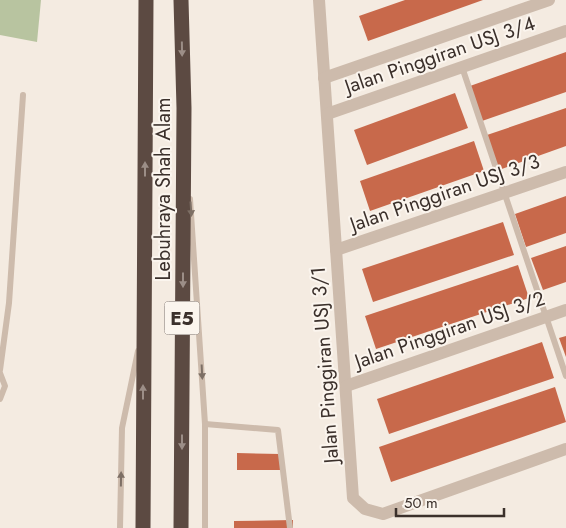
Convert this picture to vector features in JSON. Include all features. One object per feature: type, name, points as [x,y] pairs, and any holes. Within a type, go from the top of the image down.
[{"type":"highway","name":"Lebuhraya Shah Alam","points":[[142,528],[146,0]]},
{"type":"highway","name":"Lebuhraya Shah Alam","points":[[181,0],[184,108],[181,528]]},
{"type":"street","name":"Jalan Pinggiran USJ 3/1","points":[[319,0],[353,498],[364,509],[383,514],[566,449]]},
{"type":"street","name":"Jalan Pinggiran USJ 3/4","points":[[324,78],[549,0]]},
{"type":"street","name":"Jalan Pinggiran USJ 3/4","points":[[327,114],[566,31]]},
{"type":"street","name":"Jalan Pinggiran USJ 3/3","points":[[336,250],[566,172]]},
{"type":"street","name":"Jalan Pinggiran USJ 3/2","points":[[346,386],[566,310]]},
{"type":"lane","points":[[462,66],[566,376]]},
{"type":"lane","points":[[0,399],[5,386],[0,372],[9,303],[23,95]]},
{"type":"lane","points":[[184,108],[205,424],[205,528]]},
{"type":"lane","points":[[120,528],[122,428],[144,322]]},
{"type":"lane","points":[[205,424],[278,430],[290,528]]},
{"type":"green space","points":[[0,0],[41,0],[37,42],[0,35]]},
{"type":"building","points":[[405,0],[483,0],[368,41],[359,16]]},
{"type":"building","points":[[566,52],[566,92],[482,121],[470,86]]},
{"type":"building","points":[[455,93],[468,128],[367,165],[354,130]]},
{"type":"building","points":[[566,108],[566,146],[499,170],[487,135]]},
{"type":"building","points":[[474,141],[484,171],[370,211],[360,181]]},
{"type":"building","points":[[566,196],[566,233],[526,247],[515,214]]},
{"type":"building","points":[[503,222],[514,255],[373,302],[362,269]]},
{"type":"building","points":[[566,246],[566,282],[543,290],[531,258]]},
{"type":"building","points":[[518,265],[529,298],[376,349],[365,316]]},
{"type":"building","points":[[566,336],[566,357],[559,338]]},
{"type":"building","points":[[542,342],[554,378],[389,434],[377,399]]},
{"type":"building","points":[[555,387],[566,422],[391,482],[379,447]]},
{"type":"building","points":[[237,453],[280,454],[280,470],[237,470]]},
{"type":"building","points":[[293,520],[293,528],[234,528],[234,521]]}]
